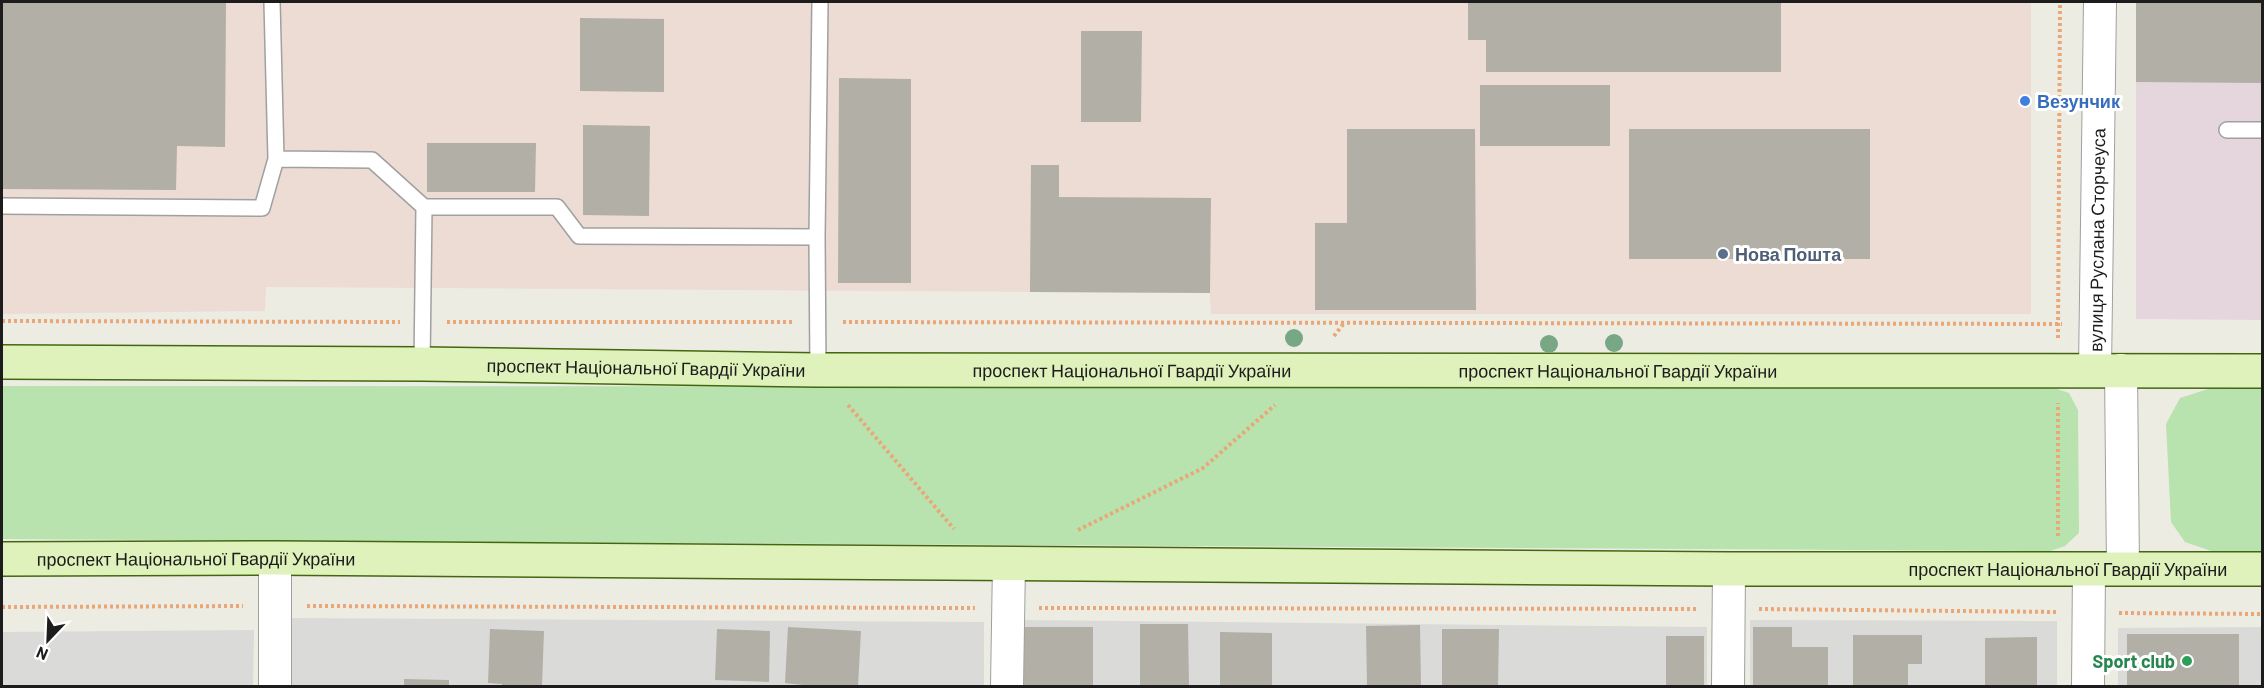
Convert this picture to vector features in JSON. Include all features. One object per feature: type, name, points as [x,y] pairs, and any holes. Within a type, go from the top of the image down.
[{"type":"street","name":"вулиця Руслана Сторчеуса","points":[[2100,2],[2096,323],[2108,370],[2122,568]]},
{"type":"street","name":"проспект Національної Гвардії України","points":[[2,362],[422,364],[818,370],[2262,371]]},
{"type":"street","name":"проспект Національної Гвардії України","points":[[2,559],[275,558],[1729,569],[2262,569]]},
{"type":"street","points":[[275,558],[275,687]]},
{"type":"street","points":[[1007,687],[1009,563]]},
{"type":"street","points":[[1728,687],[1729,569]]},
{"type":"street","points":[[2073,569],[2088,613],[2088,687]]},
{"type":"lane","points":[[2,206],[262,208],[276,159],[272,2]]},
{"type":"lane","points":[[818,370],[820,2]]},
{"type":"lane","points":[[2227,130],[2262,130]]},
{"type":"lane","points":[[276,159],[372,160],[424,207],[557,207],[579,236],[817,237]]},
{"type":"lane","points":[[422,364],[424,207]]},
{"type":"path","points":[[2057,612],[2073,569],[2058,370],[2060,2]]},
{"type":"path","points":[[2,321],[2096,323]]},
{"type":"path","points":[[1070,533],[1203,468],[1296,387],[1344,323]]},
{"type":"path","points":[[818,370],[960,536]]},
{"type":"path","points":[[2,607],[1728,609],[2262,614]]},
{"type":"shaded area","points":[[2,2],[2031,2],[2031,314],[1211,314],[1210,293],[266,287],[265,311],[2,314]]},
{"type":"shaded area","points":[[2136,2],[2262,2],[2262,320],[2136,319]]},
{"type":"shaded area","points":[[285,618],[984,622],[984,686],[285,686]]},
{"type":"shaded area","points":[[1021,620],[1707,627],[1707,686],[1020,686]]},
{"type":"shaded area","points":[[1750,620],[2057,621],[2057,686],[1750,686]]},
{"type":"shaded area","points":[[2262,627],[2262,686],[2118,686],[2118,628]]},
{"type":"shaded area","points":[[254,630],[253,686],[2,686],[2,632]]},
{"type":"green space","points":[[2,386],[2051,387],[2069,393],[2078,410],[2079,533],[2065,546],[2050,551],[2,539]]},
{"type":"green space","points":[[2208,389],[2262,389],[2262,553],[2214,552],[2185,542],[2171,522],[2166,424],[2180,398]]},
{"type":"building","points":[[2,2],[226,2],[225,147],[177,146],[176,190],[2,189]]},
{"type":"building","points":[[1468,2],[1781,2],[1781,72],[1486,72],[1486,40],[1468,40]]},
{"type":"building","points":[[2136,2],[2262,2],[2262,83],[2136,82]]},
{"type":"building","points":[[580,18],[664,19],[664,92],[580,91]]},
{"type":"building","points":[[1081,31],[1142,31],[1141,122],[1081,122]]},
{"type":"building","points":[[839,78],[911,79],[911,283],[838,283]]},
{"type":"building","points":[[1480,85],[1610,85],[1610,146],[1480,146]]},
{"type":"building","points":[[583,125],[650,126],[649,216],[583,215]]},
{"type":"building","points":[[1347,129],[1475,129],[1476,310],[1315,310],[1315,223],[1347,223]]},
{"type":"building","points":[[1629,129],[1870,129],[1870,259],[1629,259]]},
{"type":"building","points":[[427,143],[536,143],[535,192],[427,192]]},
{"type":"building","points":[[1031,165],[1059,165],[1059,197],[1211,198],[1210,293],[1030,292]]},
{"type":"building","points":[[1140,624],[1188,624],[1189,686],[1140,686]]},
{"type":"building","points":[[1420,625],[1421,686],[1367,686],[1366,626]]},
{"type":"building","points":[[788,627],[861,631],[858,686],[803,686],[785,683]]},
{"type":"building","points":[[1024,627],[1093,627],[1093,686],[1024,686]]},
{"type":"building","points":[[1753,627],[1792,627],[1792,647],[1828,647],[1828,686],[1753,686]]},
{"type":"building","points":[[490,629],[544,631],[542,686],[502,686],[502,684],[488,683]]},
{"type":"building","points":[[717,629],[770,631],[769,682],[715,680]]},
{"type":"building","points":[[1442,629],[1499,629],[1498,686],[1442,686]]},
{"type":"building","points":[[1220,632],[1272,633],[1272,686],[1220,686]]},
{"type":"building","points":[[2127,634],[2239,634],[2239,686],[2127,686]]},
{"type":"building","points":[[1853,635],[1922,635],[1922,664],[1908,664],[1908,686],[1853,686]]},
{"type":"building","points":[[1666,636],[1704,636],[1704,686],[1666,686]]},
{"type":"building","points":[[2037,637],[2037,686],[1985,686],[1985,638]]},
{"type":"building","points":[[404,679],[449,680],[449,686],[404,686]]},
{"type":"place","name":"Везунчик","points":[[2025,101]]},
{"type":"place","name":"Нова Пошта","points":[[1723,254]]},
{"type":"place","name":"Sport club","points":[[2187,661]]}]
